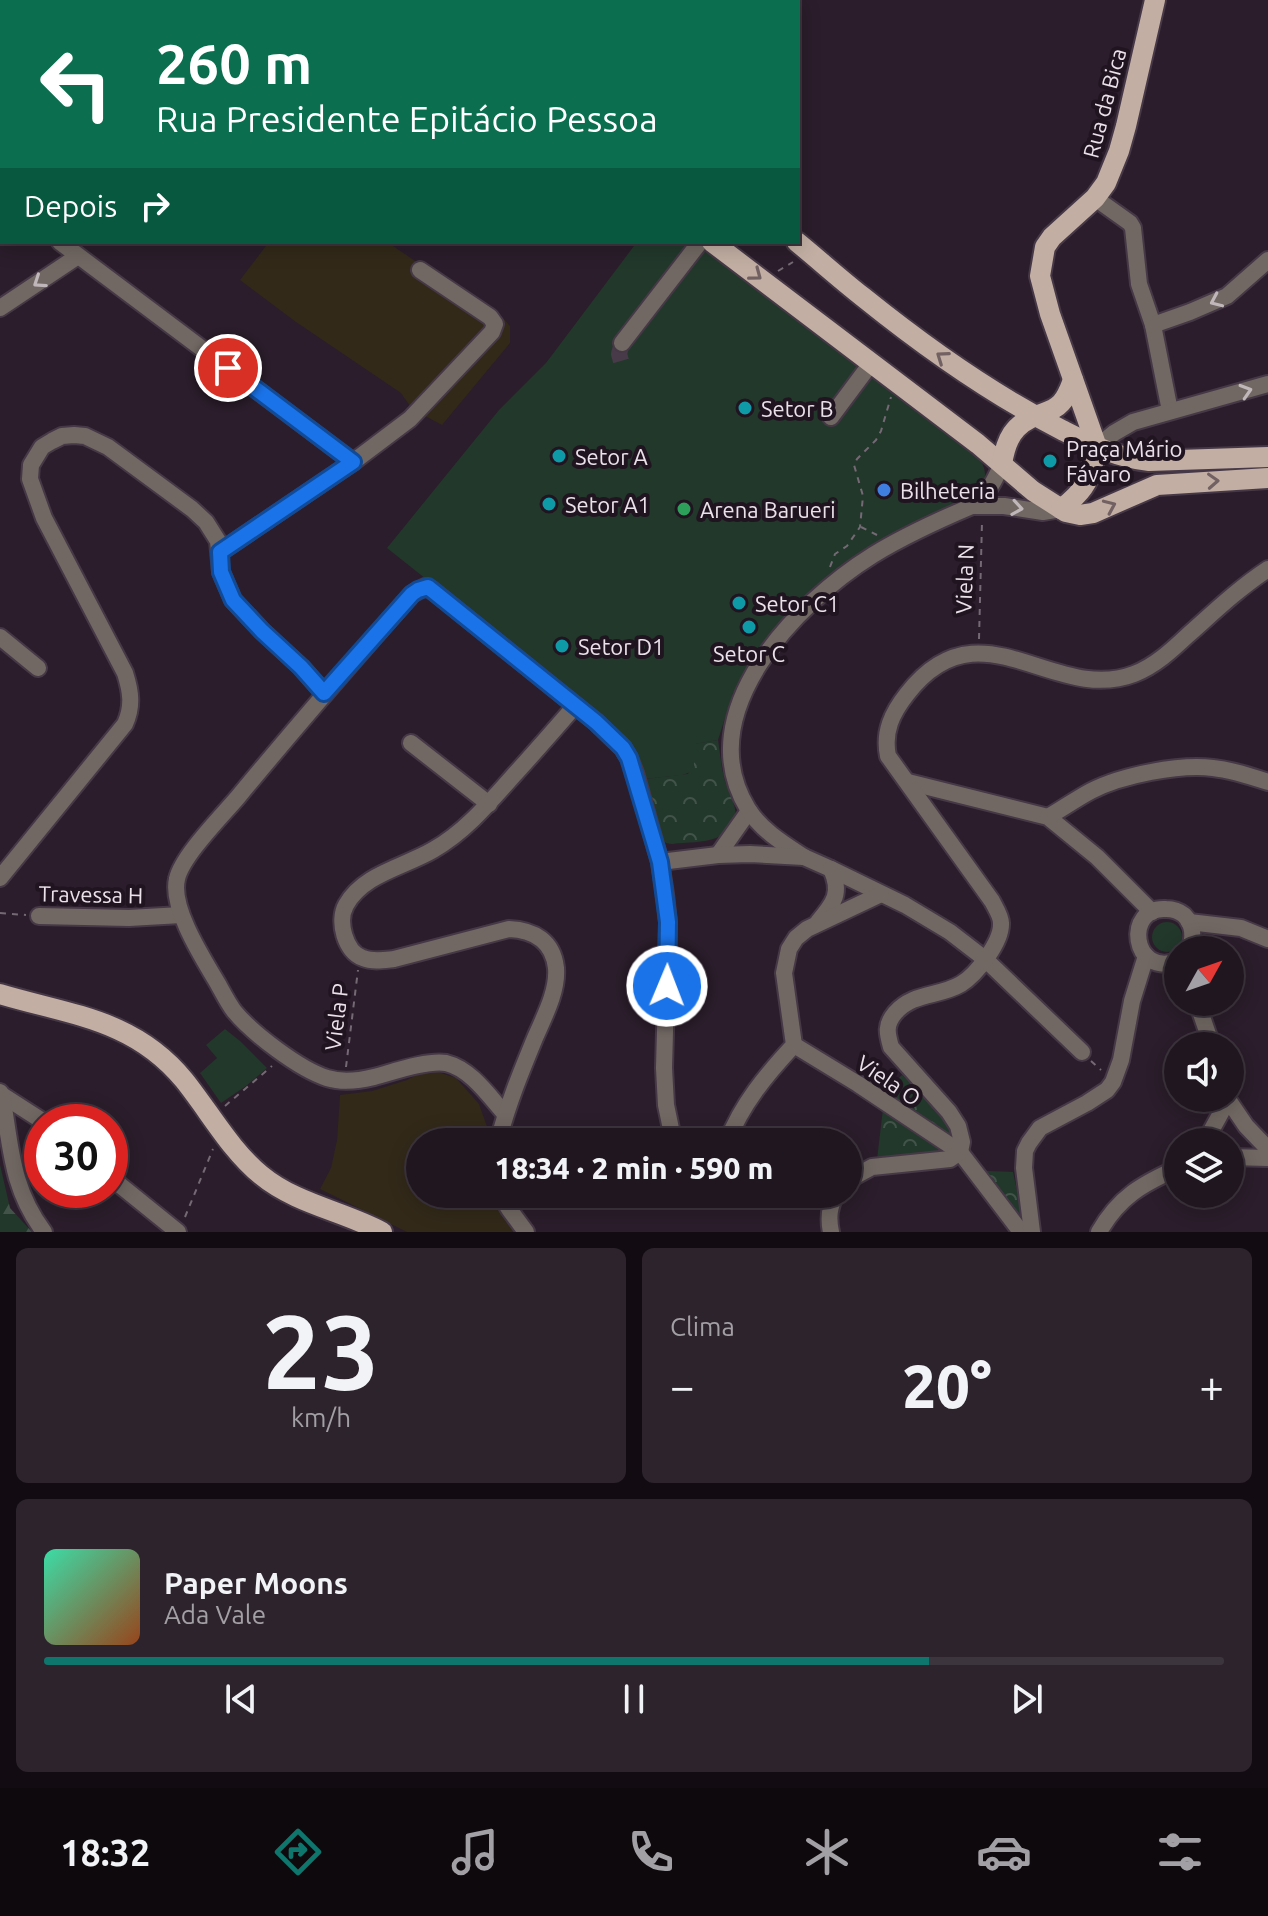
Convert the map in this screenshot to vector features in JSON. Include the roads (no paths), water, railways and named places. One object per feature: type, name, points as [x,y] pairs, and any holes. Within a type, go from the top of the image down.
[{"type":"main road","name":"Rua da Bica","points":[[1097,447],[1047,305],[1040,276],[1045,247],[1052,237],[1095,198],[1106,183],[1119,151],[1155,0]]},
{"type":"main road","points":[[715,244],[872,362],[1033,491],[1061,509],[1080,515],[1093,513],[1157,485],[1268,478]]},
{"type":"main road","points":[[795,252],[1007,401],[1097,447],[1134,460],[1149,461],[1268,457]]},
{"type":"main road","points":[[1002,464],[1010,435],[1034,416],[1054,409],[1062,402],[1073,380]]},
{"type":"main road","points":[[1061,509],[1073,500],[1089,479],[1097,447]]},
{"type":"main road","points":[[0,994],[112,1026],[143,1043],[183,1078],[217,1125],[259,1174],[308,1202],[382,1232]]},
{"type":"street","points":[[1095,198],[1133,228],[1139,284],[1153,325],[1170,411]]},
{"type":"street","points":[[63,244],[353,462]]},
{"type":"street","points":[[622,343],[698,244]]},
{"type":"street","points":[[0,308],[78,256]]},
{"type":"street","points":[[1153,325],[1227,296],[1268,260]]},
{"type":"street","points":[[220,552],[384,440],[416,413],[492,332],[495,324],[490,317],[420,270]]},
{"type":"street","points":[[831,417],[872,362]]},
{"type":"street","points":[[1097,447],[1126,425],[1268,384]]},
{"type":"street","points":[[0,878],[6,858],[125,724],[132,700],[125,673],[36,497],[30,479],[31,465],[42,447],[62,436],[97,440],[192,509],[206,522],[218,541],[221,572],[233,600],[324,693]]},
{"type":"street","points":[[977,506],[992,486],[1002,464]]},
{"type":"street","points":[[1061,509],[1043,512],[1004,506],[977,506],[874,554],[837,581],[792,623],[763,658],[738,704],[731,731],[730,753],[733,776],[749,811],[763,827],[804,857],[905,905],[950,932],[985,959],[1082,1052]]},
{"type":"street","points":[[862,1172],[872,1167],[950,1159],[960,1152],[962,1142],[958,1126],[891,1047],[887,1023],[903,1004],[916,997],[962,983],[995,945],[1001,924],[992,901],[888,756],[885,743],[887,731],[900,703],[932,670],[962,654],[996,654],[1067,675],[1114,679],[1131,675],[1148,668],[1164,656],[1251,580],[1268,569]]},
{"type":"street","points":[[505,1114],[473,1079],[445,1063],[344,1081],[325,1077],[286,1055],[234,1010],[181,915],[175,894],[177,878],[185,862],[324,693],[412,594],[425,587],[612,737],[629,758],[660,862],[668,922],[664,1068],[671,1128]]},
{"type":"street","points":[[0,637],[38,668]]},
{"type":"street","points":[[502,1128],[556,982],[552,952],[535,934],[509,929],[394,959],[375,961],[360,957],[351,947],[342,922],[344,909],[352,896],[377,876],[437,848],[476,817],[575,706]]},
{"type":"street","points":[[411,743],[489,804]]},
{"type":"street","points":[[1048,817],[1111,782],[1152,773],[1210,767],[1268,782]]},
{"type":"street","points":[[908,782],[1048,817],[1097,857],[1152,912]]},
{"type":"street","points":[[718,855],[749,811]]},
{"type":"street","points":[[750,854],[763,827]]},
{"type":"street","points":[[660,862],[718,855],[804,857]]},
{"type":"street","points":[[814,926],[835,896],[837,881],[831,869]]},
{"type":"street","points":[[733,1128],[750,1096],[794,1045],[784,964],[793,943],[801,933],[881,894]]},
{"type":"street","points":[[1164,964],[1146,956],[1138,941],[1140,924],[1152,912],[1168,909],[1183,915],[1189,922],[1193,936]]},
{"type":"street","name":"Travessa H","points":[[39,916],[129,918],[181,915]]},
{"type":"street","points":[[1189,922],[1241,928],[1268,939]]},
{"type":"street","points":[[1032,1232],[1024,1168],[1025,1151],[1040,1128],[1087,1103],[1107,1090],[1113,1082],[1146,956]]},
{"type":"street","name":"Viela O","points":[[794,1045],[960,1152]]},
{"type":"street","points":[[1,1094],[24,1109]]},
{"type":"street","points":[[1,1094],[14,1170],[27,1206],[44,1232]]},
{"type":"street","points":[[1236,1112],[1268,1149]]},
{"type":"street","points":[[960,1152],[1021,1232]]},
{"type":"street","points":[[1244,1157],[1268,1158]]},
{"type":"street","points":[[1099,1232],[1115,1207],[1149,1181],[1164,1174]]},
{"type":"street","points":[[128,1192],[178,1232]]},
{"type":"street","points":[[508,1208],[526,1232]]},
{"type":"street","points":[[830,1208],[831,1232]]},
{"type":"tunnel","points":[[621,361],[622,343]]},
{"type":"place","name":"Setor B","points":[[745,408]]},
{"type":"place","name":"Setor A","points":[[559,456]]},
{"type":"place","name":"Praça Mário Fávaro","points":[[1050,461]]},
{"type":"place","name":"Bilheteria","points":[[884,490]]},
{"type":"place","name":"Setor A1","points":[[549,504]]},
{"type":"place","name":"Arena Barueri","points":[[684,509]]},
{"type":"place","name":"Setor C1","points":[[739,603]]},
{"type":"place","name":"Setor C","points":[[749,627]]},
{"type":"place","name":"Setor D1","points":[[562,646]]}]
